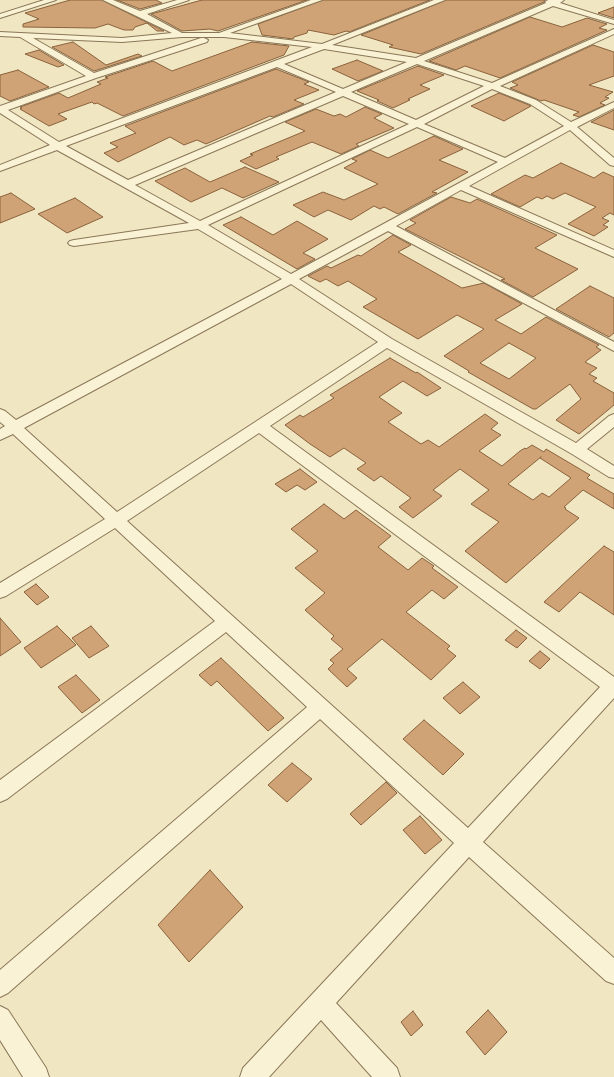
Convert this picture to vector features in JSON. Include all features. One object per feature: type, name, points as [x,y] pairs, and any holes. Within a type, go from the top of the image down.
[{"type":"street","points":[[0,16],[49,0]]},
{"type":"street","points":[[107,0],[140,14],[182,35]]},
{"type":"street","points":[[140,14],[185,0]]},
{"type":"street","points":[[1,110],[93,76],[318,0]]},
{"type":"street","points":[[0,168],[277,64],[440,0]]},
{"type":"street","points":[[543,0],[557,2],[614,22]]},
{"type":"street","points":[[128,184],[557,2]]},
{"type":"street","points":[[74,243],[200,225],[416,124],[492,86],[614,31]]},
{"type":"street","points":[[0,34],[122,40],[182,35],[218,35],[322,46],[416,61],[492,86],[533,102],[571,126],[614,163]]},
{"type":"street","points":[[20,34],[93,76]]},
{"type":"street","points":[[277,64],[506,162]]},
{"type":"street","points":[[7,432],[571,126],[614,105]]},
{"type":"street","points":[[1,110],[58,146],[200,225],[291,279],[386,342],[577,450],[614,473]]},
{"type":"street","points":[[461,186],[614,254]]},
{"type":"street","points":[[387,226],[614,347]]},
{"type":"street","points":[[0,591],[116,520],[386,342]]},
{"type":"street","points":[[0,414],[7,432],[116,520],[469,843],[614,973]]},
{"type":"street","points":[[577,450],[614,419]]},
{"type":"street","points":[[252,1077],[614,686],[259,425]]},
{"type":"street","points":[[0,792],[227,622]]},
{"type":"street","points":[[0,984],[321,707]]},
{"type":"street","points":[[321,1003],[388,1077]]},
{"type":"street","points":[[0,1018],[37,1077]]},
{"type":"building","points":[[70,0],[102,0],[164,31],[157,31],[147,23],[135,27],[133,30],[124,30],[108,24],[95,28],[23,27],[23,24],[39,19],[25,13]]},
{"type":"building","points":[[117,0],[156,0],[162,3],[140,9]]},
{"type":"building","points":[[202,0],[307,0],[218,31],[210,29],[182,31],[151,14]]},
{"type":"building","points":[[323,0],[430,0],[349,32],[346,31],[334,35],[308,30],[307,33],[294,37],[293,39],[262,35],[258,24]]},
{"type":"building","points":[[446,0],[545,0],[544,2],[421,54],[389,47],[393,45],[361,35]]},
{"type":"building","points":[[614,7],[614,18],[598,13]]},
{"type":"building","points":[[530,17],[562,27],[587,18],[607,24],[599,28],[607,30],[500,78],[465,66],[456,70],[429,61]]},
{"type":"building","points":[[73,42],[106,65],[138,54],[142,56],[94,71],[52,47]]},
{"type":"building","points":[[252,42],[289,46],[284,55],[123,116],[92,102],[58,114],[67,119],[49,126],[20,109],[22,108],[20,107],[59,93],[68,98],[101,84],[97,82],[108,78],[105,77],[153,61],[172,71]]},
{"type":"building","points":[[593,45],[614,52],[614,76],[589,85],[613,92],[605,97],[609,98],[600,103],[605,105],[579,117],[573,115],[579,112],[544,100],[541,101],[510,88],[518,85],[512,82]]},
{"type":"building","points":[[39,50],[64,65],[58,67],[25,54]]},
{"type":"building","points":[[357,60],[383,71],[358,81],[332,69]]},
{"type":"building","points":[[418,66],[444,75],[420,85],[430,89],[393,108],[377,101],[379,100],[357,91]]},
{"type":"building","points":[[276,69],[309,82],[304,84],[319,90],[294,100],[304,104],[273,117],[270,116],[206,144],[197,140],[184,145],[170,137],[118,162],[104,153],[118,147],[110,143],[136,133],[125,126]]},
{"type":"building","points":[[18,70],[49,87],[10,101],[0,96],[0,75]]},
{"type":"building","points":[[499,93],[531,106],[504,121],[471,106]]},
{"type":"building","points":[[365,107],[382,114],[374,118],[394,128],[356,144],[359,146],[341,154],[312,142],[276,157],[279,159],[256,169],[240,161],[253,155],[250,154],[305,131],[285,122],[316,109],[334,116],[340,114],[346,117]]},
{"type":"building","points":[[614,110],[614,130],[591,122]]},
{"type":"building","points":[[434,136],[463,149],[439,160],[468,172],[432,192],[437,193],[398,214],[384,207],[380,209],[374,206],[351,220],[328,210],[314,217],[293,205],[323,192],[344,200],[378,184],[344,168],[357,161],[352,159],[370,150],[388,158]]},
{"type":"building","points":[[561,163],[594,178],[603,172],[614,177],[614,215],[610,213],[602,218],[609,221],[603,225],[608,227],[594,236],[568,224],[596,207],[565,193],[553,199],[547,196],[542,199],[537,197],[520,207],[491,194],[525,175],[533,178]]},
{"type":"building","points":[[245,167],[279,182],[243,198],[222,188],[191,202],[155,181],[185,168],[210,182]]},
{"type":"building","points":[[11,193],[35,209],[0,223],[0,197]]},
{"type":"building","points":[[451,197],[470,203],[477,199],[557,235],[535,248],[578,269],[533,297],[501,280],[505,279],[405,229],[416,223],[410,220]]},
{"type":"building","points":[[75,198],[103,217],[67,233],[38,214]]},
{"type":"building","points":[[241,217],[273,235],[297,221],[328,239],[303,253],[315,259],[297,269],[223,225]]},
{"type":"building","points":[[393,235],[411,245],[398,252],[462,288],[484,283],[522,304],[495,320],[521,334],[546,317],[599,345],[596,347],[601,350],[585,362],[597,368],[589,374],[597,378],[593,381],[614,393],[614,405],[579,434],[556,420],[581,399],[570,384],[536,409],[533,409],[468,372],[469,371],[444,356],[484,329],[457,315],[418,339],[363,307],[377,299],[348,281],[338,286],[326,279],[320,282],[308,276],[327,266],[331,268],[358,255],[361,256]],"holes":[[[509,343],[536,358],[509,379],[480,363]]]},
{"type":"building","points":[[590,286],[614,298],[614,333],[609,337],[556,309]]},
{"type":"building","points":[[390,358],[416,373],[417,372],[441,388],[427,396],[403,381],[379,397],[402,413],[388,422],[421,444],[428,440],[439,447],[485,414],[498,423],[491,429],[501,435],[479,451],[502,466],[520,451],[532,445],[544,452],[546,449],[590,475],[587,478],[614,494],[614,509],[583,490],[564,507],[579,518],[506,583],[465,551],[499,522],[471,504],[489,490],[460,469],[433,490],[442,496],[413,518],[399,507],[411,498],[381,476],[374,481],[357,469],[366,463],[344,448],[330,457],[285,425],[300,415],[303,417],[334,398],[330,395]],"holes":[[[541,457],[540,458],[571,478],[549,497],[542,493],[533,500],[508,484]]]},
{"type":"building","points":[[300,469],[317,482],[305,490],[297,485],[286,492],[275,484]]},
{"type":"building","points":[[324,504],[344,519],[356,510],[391,536],[378,547],[408,570],[422,558],[434,566],[432,568],[458,587],[444,599],[432,590],[406,612],[450,646],[447,649],[456,656],[431,680],[382,639],[347,669],[357,678],[347,687],[328,669],[334,663],[330,660],[343,649],[331,639],[334,636],[305,610],[325,593],[295,568],[318,551],[291,529]]},
{"type":"building","points":[[604,546],[614,552],[614,615],[580,592],[559,612],[544,602]]},
{"type":"building","points":[[36,584],[49,597],[37,605],[24,592]]},
{"type":"building","points":[[0,618],[21,642],[0,656]]},
{"type":"building","points":[[57,626],[76,645],[41,668],[24,648]]},
{"type":"building","points":[[91,626],[109,646],[89,658],[72,638]]},
{"type":"building","points":[[516,630],[527,638],[517,648],[505,640]]},
{"type":"building","points":[[540,651],[550,659],[540,669],[529,661]]},
{"type":"building","points":[[221,658],[284,718],[268,731],[217,681],[211,686],[199,675]]},
{"type":"building","points":[[76,675],[100,700],[82,713],[58,687]]},
{"type":"building","points":[[463,682],[480,697],[460,714],[443,698]]},
{"type":"building","points":[[424,720],[464,754],[443,775],[403,739]]},
{"type":"building","points":[[292,763],[312,779],[287,802],[268,785]]},
{"type":"building","points":[[386,782],[397,793],[361,825],[350,814]]},
{"type":"building","points":[[420,816],[442,840],[425,854],[403,830]]},
{"type":"building","points":[[210,870],[243,907],[189,962],[158,925]]},
{"type":"building","points":[[488,1010],[507,1032],[485,1055],[466,1032]]},
{"type":"building","points":[[413,1011],[423,1025],[411,1036],[401,1022]]}]
